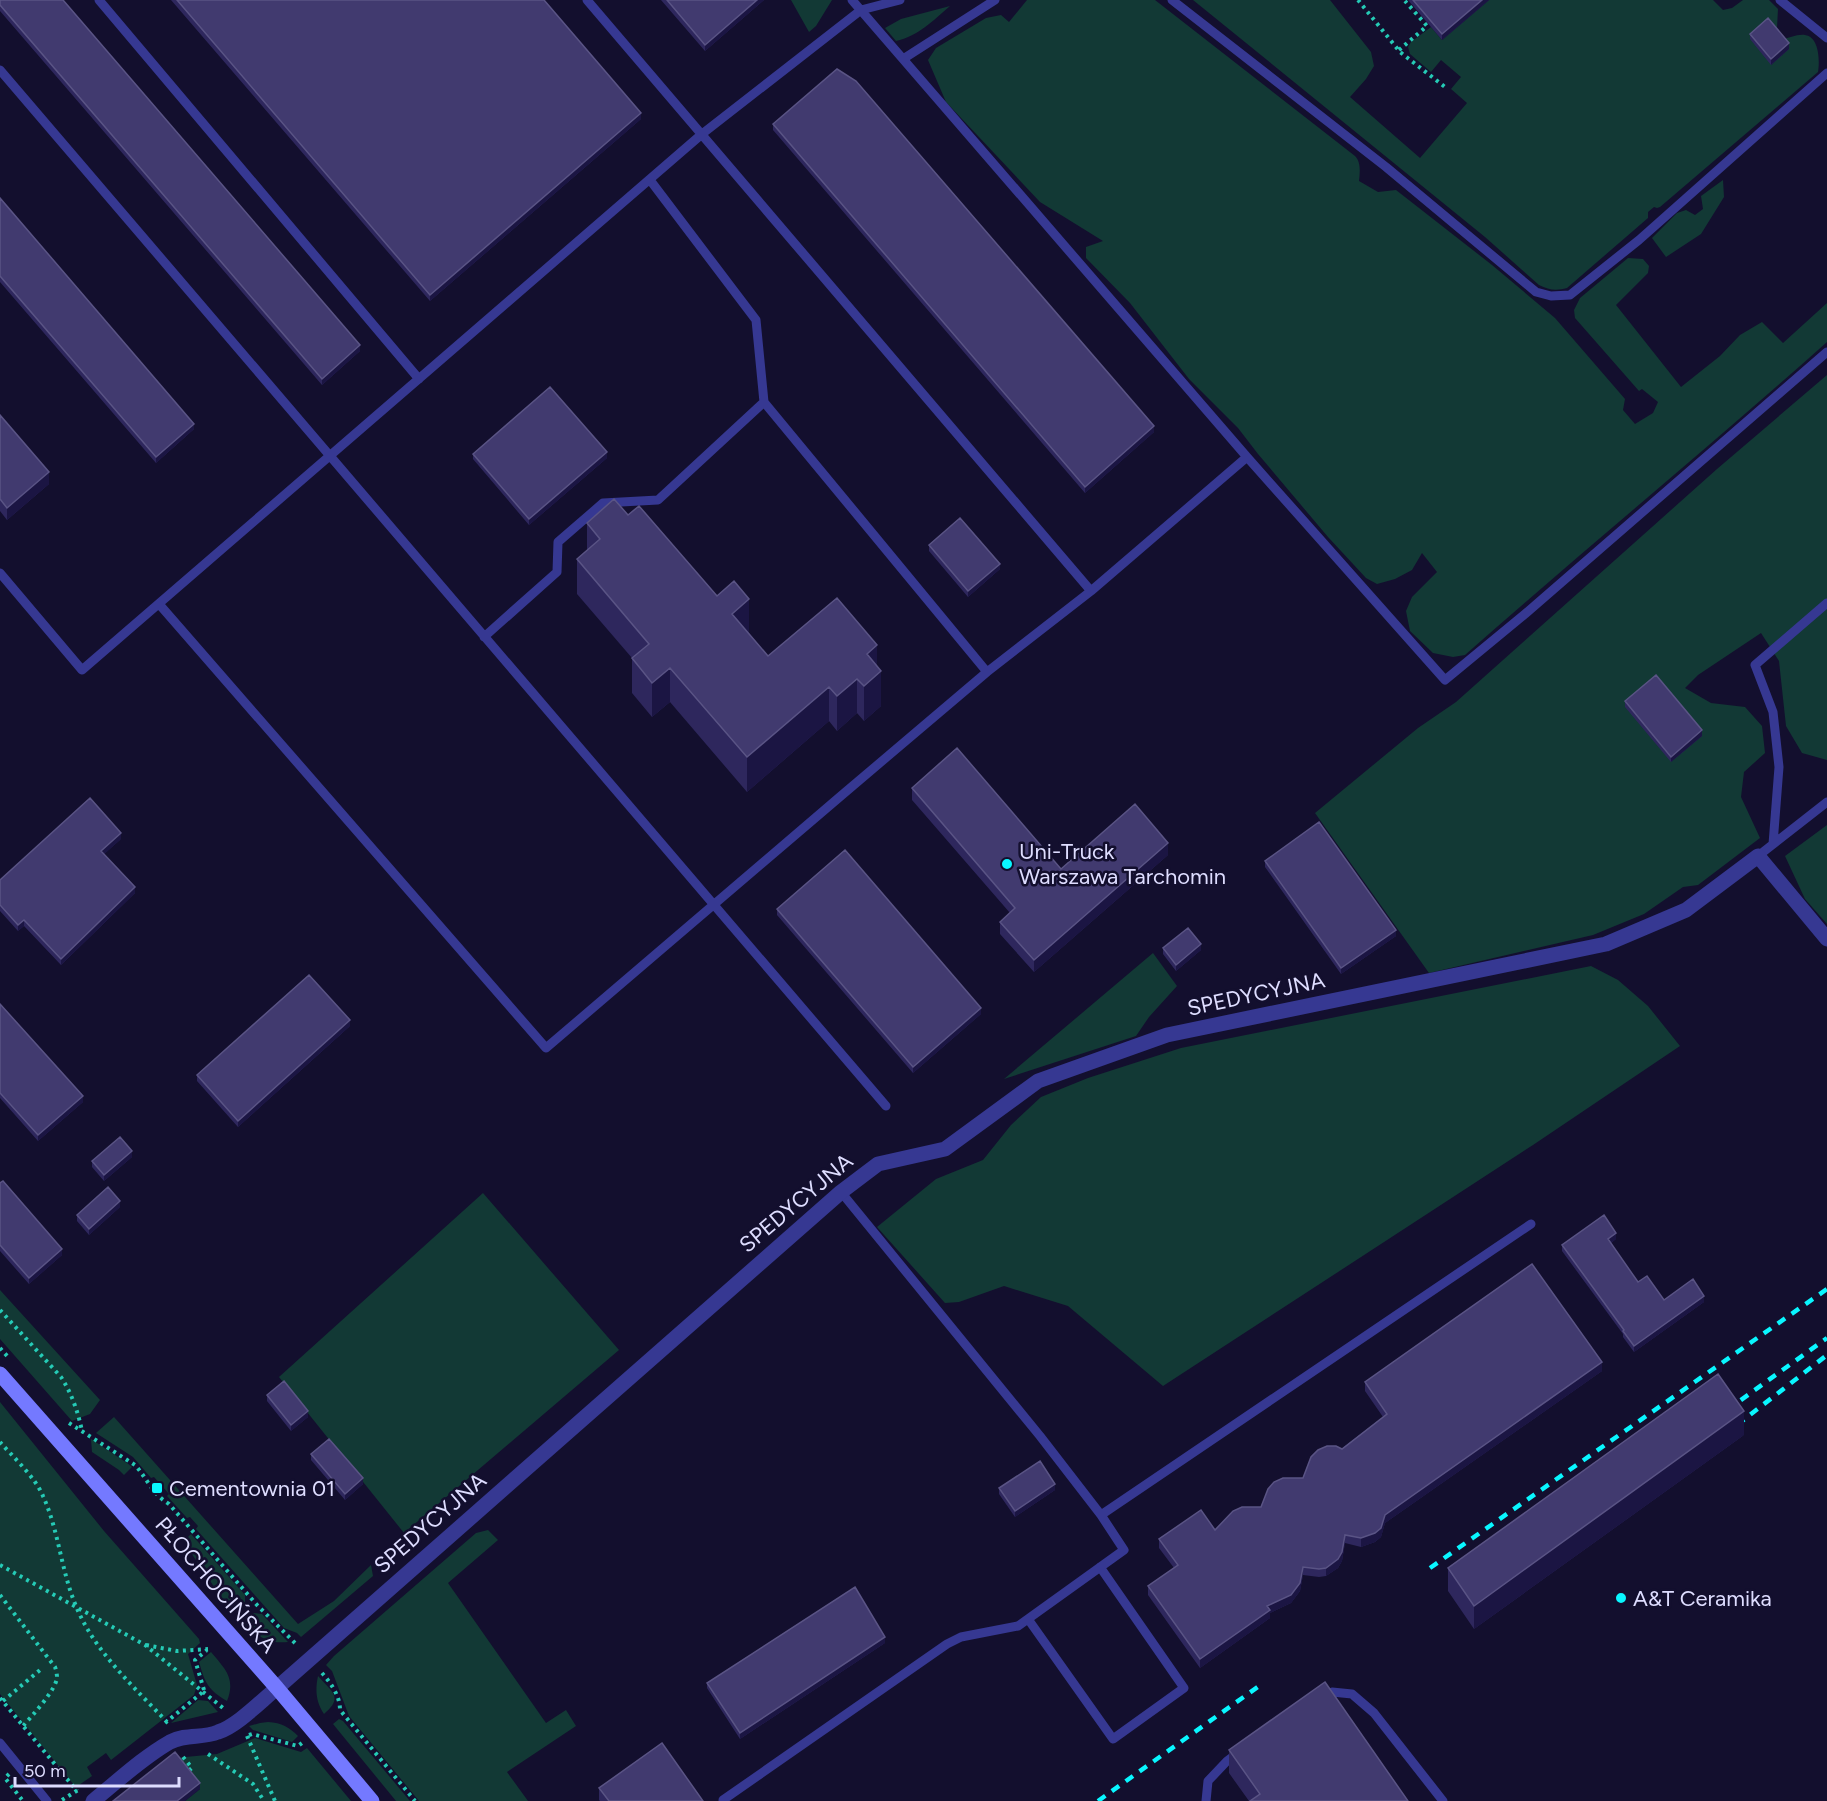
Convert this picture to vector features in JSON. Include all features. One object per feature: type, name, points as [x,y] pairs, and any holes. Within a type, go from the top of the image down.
[{"type":"main road","name":"PŁOCHOCIŃSKA","points":[[0,1374],[277,1688],[372,1801]]},
{"type":"street","points":[[1758,855],[1827,939]]},
{"type":"street","name":"SPEDYCYJNA","points":[[93,1801],[165,1745],[184,1736],[207,1735],[224,1730],[277,1688],[841,1192],[878,1164],[945,1149],[1038,1081],[1167,1035],[1606,944],[1686,910],[1758,855]]},
{"type":"lane","points":[[99,0],[419,379]]},
{"type":"lane","points":[[587,0],[1091,591]]},
{"type":"lane","points":[[852,0],[1246,456],[1446,680],[1827,352]]},
{"type":"lane","points":[[0,573],[82,670],[702,134],[861,10],[900,0]]},
{"type":"lane","points":[[903,60],[995,0]]},
{"type":"lane","points":[[1172,0],[1386,167],[1536,292],[1551,296],[1570,295],[1639,240],[1827,73]]},
{"type":"lane","points":[[1780,0],[1827,38]]},
{"type":"lane","points":[[0,70],[885,1106]]},
{"type":"lane","points":[[650,180],[756,320],[764,402],[987,672]]},
{"type":"lane","points":[[484,637],[557,572],[558,542],[603,503],[658,500],[764,402]]},
{"type":"lane","points":[[159,604],[546,1048],[987,672],[1091,591],[1246,456]]},
{"type":"lane","points":[[1773,844],[1779,767],[1773,712],[1755,665],[1827,603]]},
{"type":"lane","points":[[1758,855],[1827,802]]},
{"type":"lane","points":[[724,1801],[947,1644],[961,1637],[1018,1626],[1124,1550],[1101,1515],[1032,1427],[841,1192]]},
{"type":"lane","points":[[1101,1515],[1531,1224]]},
{"type":"lane","points":[[1028,1619],[1113,1738],[1184,1688],[1100,1567]]},
{"type":"lane","points":[[1317,1699],[1332,1692],[1352,1694],[1374,1713],[1443,1801]]},
{"type":"lane","points":[[0,1743],[47,1801]]},
{"type":"lane","points":[[1206,1801],[1208,1781],[1227,1761],[1245,1748]]},
{"type":"path","points":[[1358,0],[1399,50],[1444,87]]},
{"type":"path","points":[[1399,50],[1426,26],[1405,1]]},
{"type":"path","points":[[0,1310],[62,1377],[80,1419],[82,1431]]},
{"type":"path","points":[[0,1348],[16,1366]]},
{"type":"path","points":[[63,1420],[135,1465],[160,1499],[169,1504],[257,1605],[296,1644]]},
{"type":"path","points":[[0,1442],[43,1494],[76,1606],[85,1623],[111,1662],[167,1722]]},
{"type":"path","points":[[0,1565],[145,1645],[223,1708]]},
{"type":"path","points":[[0,1595],[55,1667],[58,1676],[56,1683],[23,1726]]},
{"type":"path","points":[[145,1645],[177,1651],[208,1649],[195,1660],[204,1691]]},
{"type":"path","points":[[40,1670],[1,1700],[77,1791]]},
{"type":"path","points":[[322,1673],[333,1684],[340,1710],[415,1801]]},
{"type":"path","points":[[239,1740],[252,1734],[298,1746],[303,1742]]},
{"type":"path","points":[[247,1736],[275,1801]]},
{"type":"path","points":[[214,1750],[205,1752],[253,1784],[264,1801]]},
{"type":"path","points":[[186,1772],[192,1768],[182,1755],[189,1753]]},
{"type":"green space","points":[[791,0],[832,0],[816,26],[809,32]]},
{"type":"green space","points":[[1027,0],[1155,0],[1355,156],[1359,164],[1359,181],[1378,192],[1396,190],[1555,318],[1625,399],[1623,410],[1635,424],[1653,413],[1658,402],[1642,389],[1639,391],[1575,318],[1574,310],[1580,298],[1628,258],[1643,259],[1649,266],[1648,273],[1616,305],[1681,387],[1720,356],[1740,335],[1762,322],[1783,343],[1827,303],[1827,342],[1465,655],[1453,657],[1433,653],[1410,631],[1406,611],[1412,597],[1437,572],[1422,553],[1412,570],[1395,579],[1377,584],[1366,578],[1328,537],[1238,428],[1189,379],[1130,303],[1086,258],[1086,247],[1103,241],[1040,202],[946,102],[928,60],[936,48],[986,18],[1001,15],[1009,22]]},
{"type":"green space","points":[[1193,0],[1330,0],[1371,52],[1374,66],[1350,97],[1420,158],[1467,103],[1451,89],[1461,77],[1441,60],[1431,72],[1410,54],[1408,47],[1411,42],[1431,27],[1442,40],[1489,0],[1713,0],[1723,10],[1732,8],[1743,0],[1769,0],[1778,9],[1775,33],[1781,40],[1799,35],[1810,37],[1816,44],[1819,67],[1818,72],[1660,207],[1654,207],[1648,212],[1648,218],[1567,288],[1553,290],[1539,285],[1485,237]]},
{"type":"green space","points":[[950,6],[925,27],[904,39],[896,41],[885,28],[901,19]]},
{"type":"green space","points":[[1723,180],[1724,197],[1701,234],[1666,257],[1652,238],[1677,213],[1686,210],[1695,215],[1703,209],[1701,196]]},
{"type":"green space","points":[[1827,375],[1827,760],[1802,753],[1786,726],[1779,661],[1761,633],[1698,675],[1685,688],[1711,703],[1745,707],[1762,726],[1765,753],[1744,772],[1741,797],[1760,838],[1698,885],[1683,887],[1644,914],[1593,935],[1429,973],[1315,813],[1418,728],[1456,702],[1717,469]]},
{"type":"green space","points":[[1827,825],[1827,924],[1805,899],[1785,856]]},
{"type":"green space","points":[[1153,953],[1177,986],[1149,1017],[1136,1036],[1004,1079]]},
{"type":"green space","points":[[1591,966],[1618,980],[1648,1006],[1680,1046],[1533,1145],[1163,1386],[1068,1306],[1004,1286],[959,1302],[945,1303],[877,1227],[936,1179],[983,1160],[1011,1125],[1041,1097],[1088,1078],[1181,1048]]},
{"type":"green space","points":[[483,1193],[619,1350],[404,1533],[279,1377]]},
{"type":"green space","points":[[0,1290],[100,1400],[90,1414],[72,1421],[0,1339]]},
{"type":"green space","points":[[0,1402],[104,1531],[199,1639],[200,1643],[188,1654],[197,1685],[194,1695],[111,1760],[106,1753],[87,1767],[92,1776],[79,1785],[74,1785],[0,1694]]},
{"type":"green space","points":[[114,1417],[298,1624],[334,1601],[371,1565],[373,1576],[301,1637],[284,1628],[196,1529],[198,1526],[190,1517],[187,1518],[167,1496],[169,1494],[154,1477],[151,1478],[133,1457],[96,1433]]},
{"type":"green space","points":[[91,1439],[132,1467],[124,1475],[92,1452]]},
{"type":"green space","points":[[488,1530],[498,1540],[448,1583],[546,1723],[566,1710],[576,1726],[507,1772],[528,1801],[419,1801],[349,1716],[332,1671],[326,1665],[476,1533]]},
{"type":"green space","points":[[191,1534],[245,1595],[245,1602],[234,1612],[185,1544]]},
{"type":"green space","points":[[254,1613],[262,1614],[288,1642],[269,1641],[254,1632],[244,1623]]},
{"type":"green space","points":[[211,1652],[225,1669],[230,1680],[227,1701],[211,1689],[201,1669],[199,1662]]},
{"type":"green space","points":[[318,1676],[335,1699],[324,1714],[317,1696]]},
{"type":"green space","points":[[198,1700],[208,1701],[218,1712],[171,1723]]},
{"type":"green space","points":[[339,1719],[410,1801],[396,1801],[333,1724]]},
{"type":"green space","points":[[268,1722],[285,1726],[298,1736],[292,1742],[253,1730],[249,1726]]},
{"type":"green space","points":[[255,1738],[301,1752],[307,1748],[351,1801],[185,1801],[200,1789],[175,1758],[217,1754]]},
{"type":"building","points":[[0,0],[63,0],[360,345],[322,379],[0,5]]},
{"type":"building","points":[[177,0],[544,0],[641,113],[430,295]]},
{"type":"building","points":[[667,0],[757,0],[705,45]]},
{"type":"building","points":[[1413,0],[1482,0],[1442,34]]},
{"type":"building","points":[[1768,18],[1789,43],[1771,59],[1750,34]]},
{"type":"building","points":[[837,69],[856,81],[1154,426],[1085,487],[773,124]]},
{"type":"building","points":[[0,198],[194,424],[156,457],[0,276]]},
{"type":"building","points":[[550,387],[607,452],[529,519],[473,454]]},
{"type":"building","points":[[0,415],[49,472],[7,508],[0,499]]},
{"type":"building","points":[[614,499],[628,515],[639,506],[717,596],[734,581],[749,599],[732,614],[768,656],[837,598],[877,645],[867,654],[881,671],[864,686],[857,679],[837,696],[829,687],[747,757],[670,668],[652,683],[632,658],[649,644],[577,559],[600,539],[587,523]]},
{"type":"building","points":[[960,518],[1000,564],[968,591],[929,545]]},
{"type":"building","points":[[1656,675],[1702,730],[1671,757],[1625,701]]},
{"type":"building","points":[[957,748],[1061,869],[1135,804],[1168,843],[1034,960],[1000,922],[1015,908],[912,788]]},
{"type":"building","points":[[90,798],[121,833],[101,851],[135,887],[61,959],[24,920],[18,925],[0,905],[0,880]]},
{"type":"building","points":[[1319,822],[1396,930],[1341,968],[1265,861]]},
{"type":"building","points":[[845,850],[981,1008],[913,1067],[777,909]]},
{"type":"building","points":[[1188,928],[1201,944],[1176,965],[1163,948]]},
{"type":"building","points":[[309,975],[350,1020],[238,1121],[197,1075]]},
{"type":"building","points":[[0,1004],[83,1096],[38,1135],[0,1093]]},
{"type":"building","points":[[120,1137],[132,1151],[104,1175],[92,1161]]},
{"type":"building","points":[[3,1181],[62,1249],[29,1278],[0,1245],[0,1183]]},
{"type":"building","points":[[108,1187],[120,1201],[89,1229],[77,1215]]},
{"type":"building","points":[[1604,1215],[1616,1233],[1608,1239],[1638,1282],[1647,1276],[1664,1300],[1693,1279],[1704,1296],[1634,1346],[1562,1245]]},
{"type":"building","points":[[1532,1264],[1602,1362],[1385,1515],[1381,1528],[1375,1533],[1361,1538],[1345,1535],[1342,1552],[1338,1559],[1326,1568],[1303,1567],[1300,1583],[1291,1595],[1267,1606],[1270,1610],[1200,1659],[1148,1586],[1178,1565],[1159,1539],[1201,1510],[1215,1530],[1233,1511],[1242,1507],[1261,1507],[1268,1489],[1274,1482],[1283,1478],[1303,1478],[1311,1457],[1318,1450],[1327,1446],[1342,1449],[1387,1414],[1365,1382]]},
{"type":"building","points":[[1718,1374],[1744,1411],[1474,1606],[1448,1568]]},
{"type":"building","points":[[284,1381],[308,1411],[291,1425],[267,1395]]},
{"type":"building","points":[[329,1439],[363,1478],[345,1494],[311,1454]]},
{"type":"building","points":[[1040,1461],[1055,1484],[1015,1511],[999,1488]]},
{"type":"building","points":[[855,1587],[885,1637],[740,1733],[707,1683]]},
{"type":"building","points":[[1325,1682],[1408,1801],[1250,1801],[1260,1794],[1229,1750]]},
{"type":"building","points":[[662,1743],[703,1801],[609,1801],[599,1788]]},
{"type":"building","points":[[175,1752],[200,1783],[177,1801],[113,1801]]},
{"type":"railway","points":[[1430,1568],[1827,1289]]},
{"type":"railway","points":[[1727,1410],[1827,1338]]},
{"type":"railway","points":[[1737,1425],[1827,1355]]},
{"type":"railway","points":[[1098,1801],[1259,1686]]},
{"type":"place","name":"Uni-Truck Warszawa Tarchomin","points":[[1007,864]]},
{"type":"place","name":"Cementownia 01","points":[[157,1488]]},
{"type":"place","name":"A&T Ceramika","points":[[1621,1598]]}]
